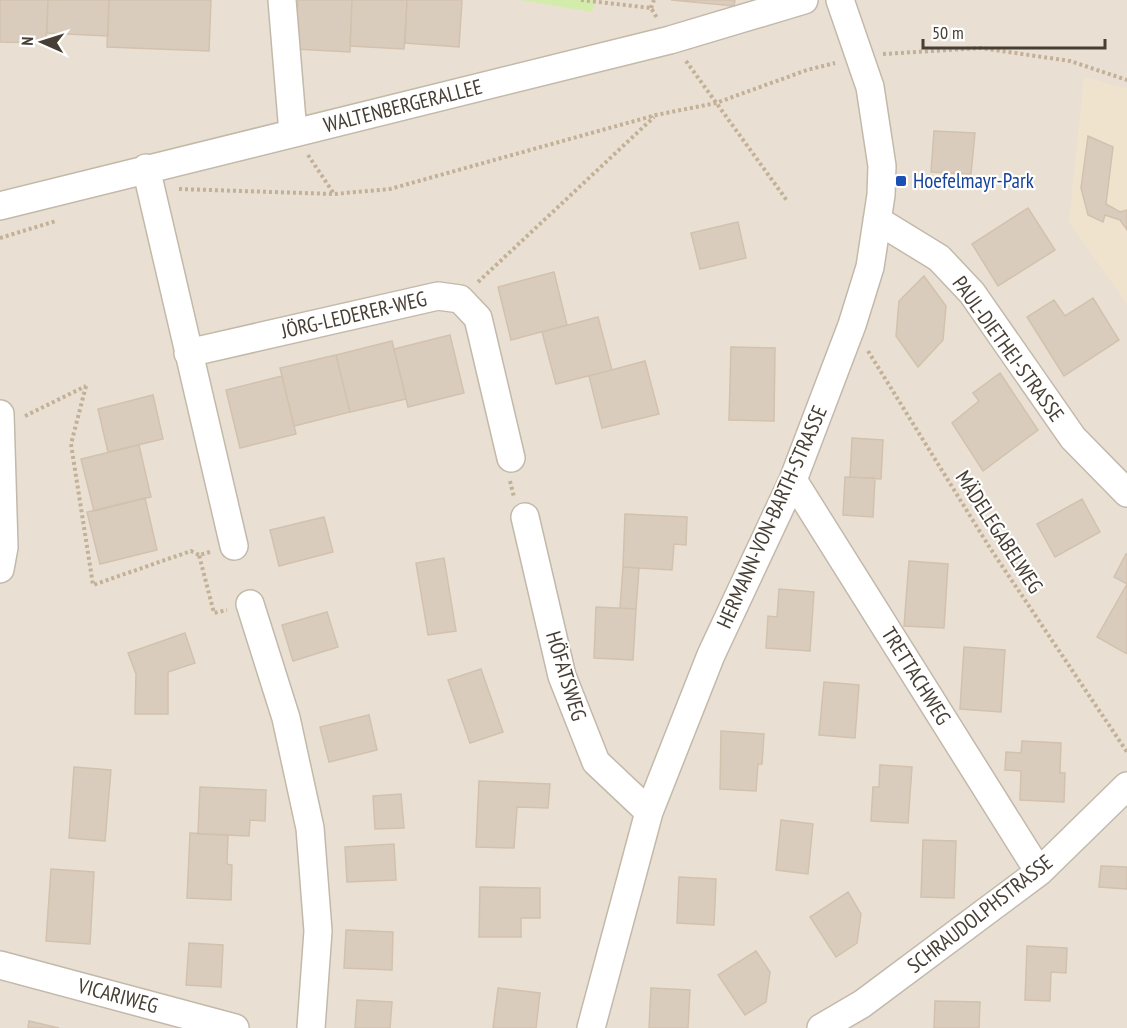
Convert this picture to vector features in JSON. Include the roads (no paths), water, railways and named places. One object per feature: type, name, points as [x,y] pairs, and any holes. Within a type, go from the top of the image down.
[{"type":"street","points":[[282,0],[293,133]]},
{"type":"street","name":"WALTENBERGERALLEE","points":[[0,206],[148,180],[293,133],[670,40],[804,0]]},
{"type":"street","name":"HERMANN-VON-BARTH-STRASSE","points":[[591,1028],[649,812],[711,655],[793,480],[852,325],[870,267],[882,166],[870,87],[840,0]]},
{"type":"street","points":[[148,180],[234,546]]},
{"type":"street","name":"PAUL-DIETHEI-STRASSE","points":[[877,220],[939,258],[972,293],[1073,438],[1127,493]]},
{"type":"street","name":"JÖRG-LEDERER-WEG","points":[[188,353],[438,296],[460,299],[478,318],[512,458]]},
{"type":"street","points":[[0,569],[4,547],[1,420]]},
{"type":"street","name":"TRETTACHWEG","points":[[793,480],[1039,872]]},
{"type":"street","name":"HÖFATSWEG","points":[[525,517],[562,676],[596,762],[649,812]]},
{"type":"street","points":[[250,603],[286,718],[310,828],[318,931],[311,1028]]},
{"type":"street","name":"SCHRAUDOLPHSTRASSE","points":[[821,1028],[871,997],[1039,872],[1127,786]]},
{"type":"street","name":"VICARIWEG","points":[[0,965],[235,1028]]},
{"type":"place","name":"Hoefelmayr-Park","points":[[901,181]]}]
